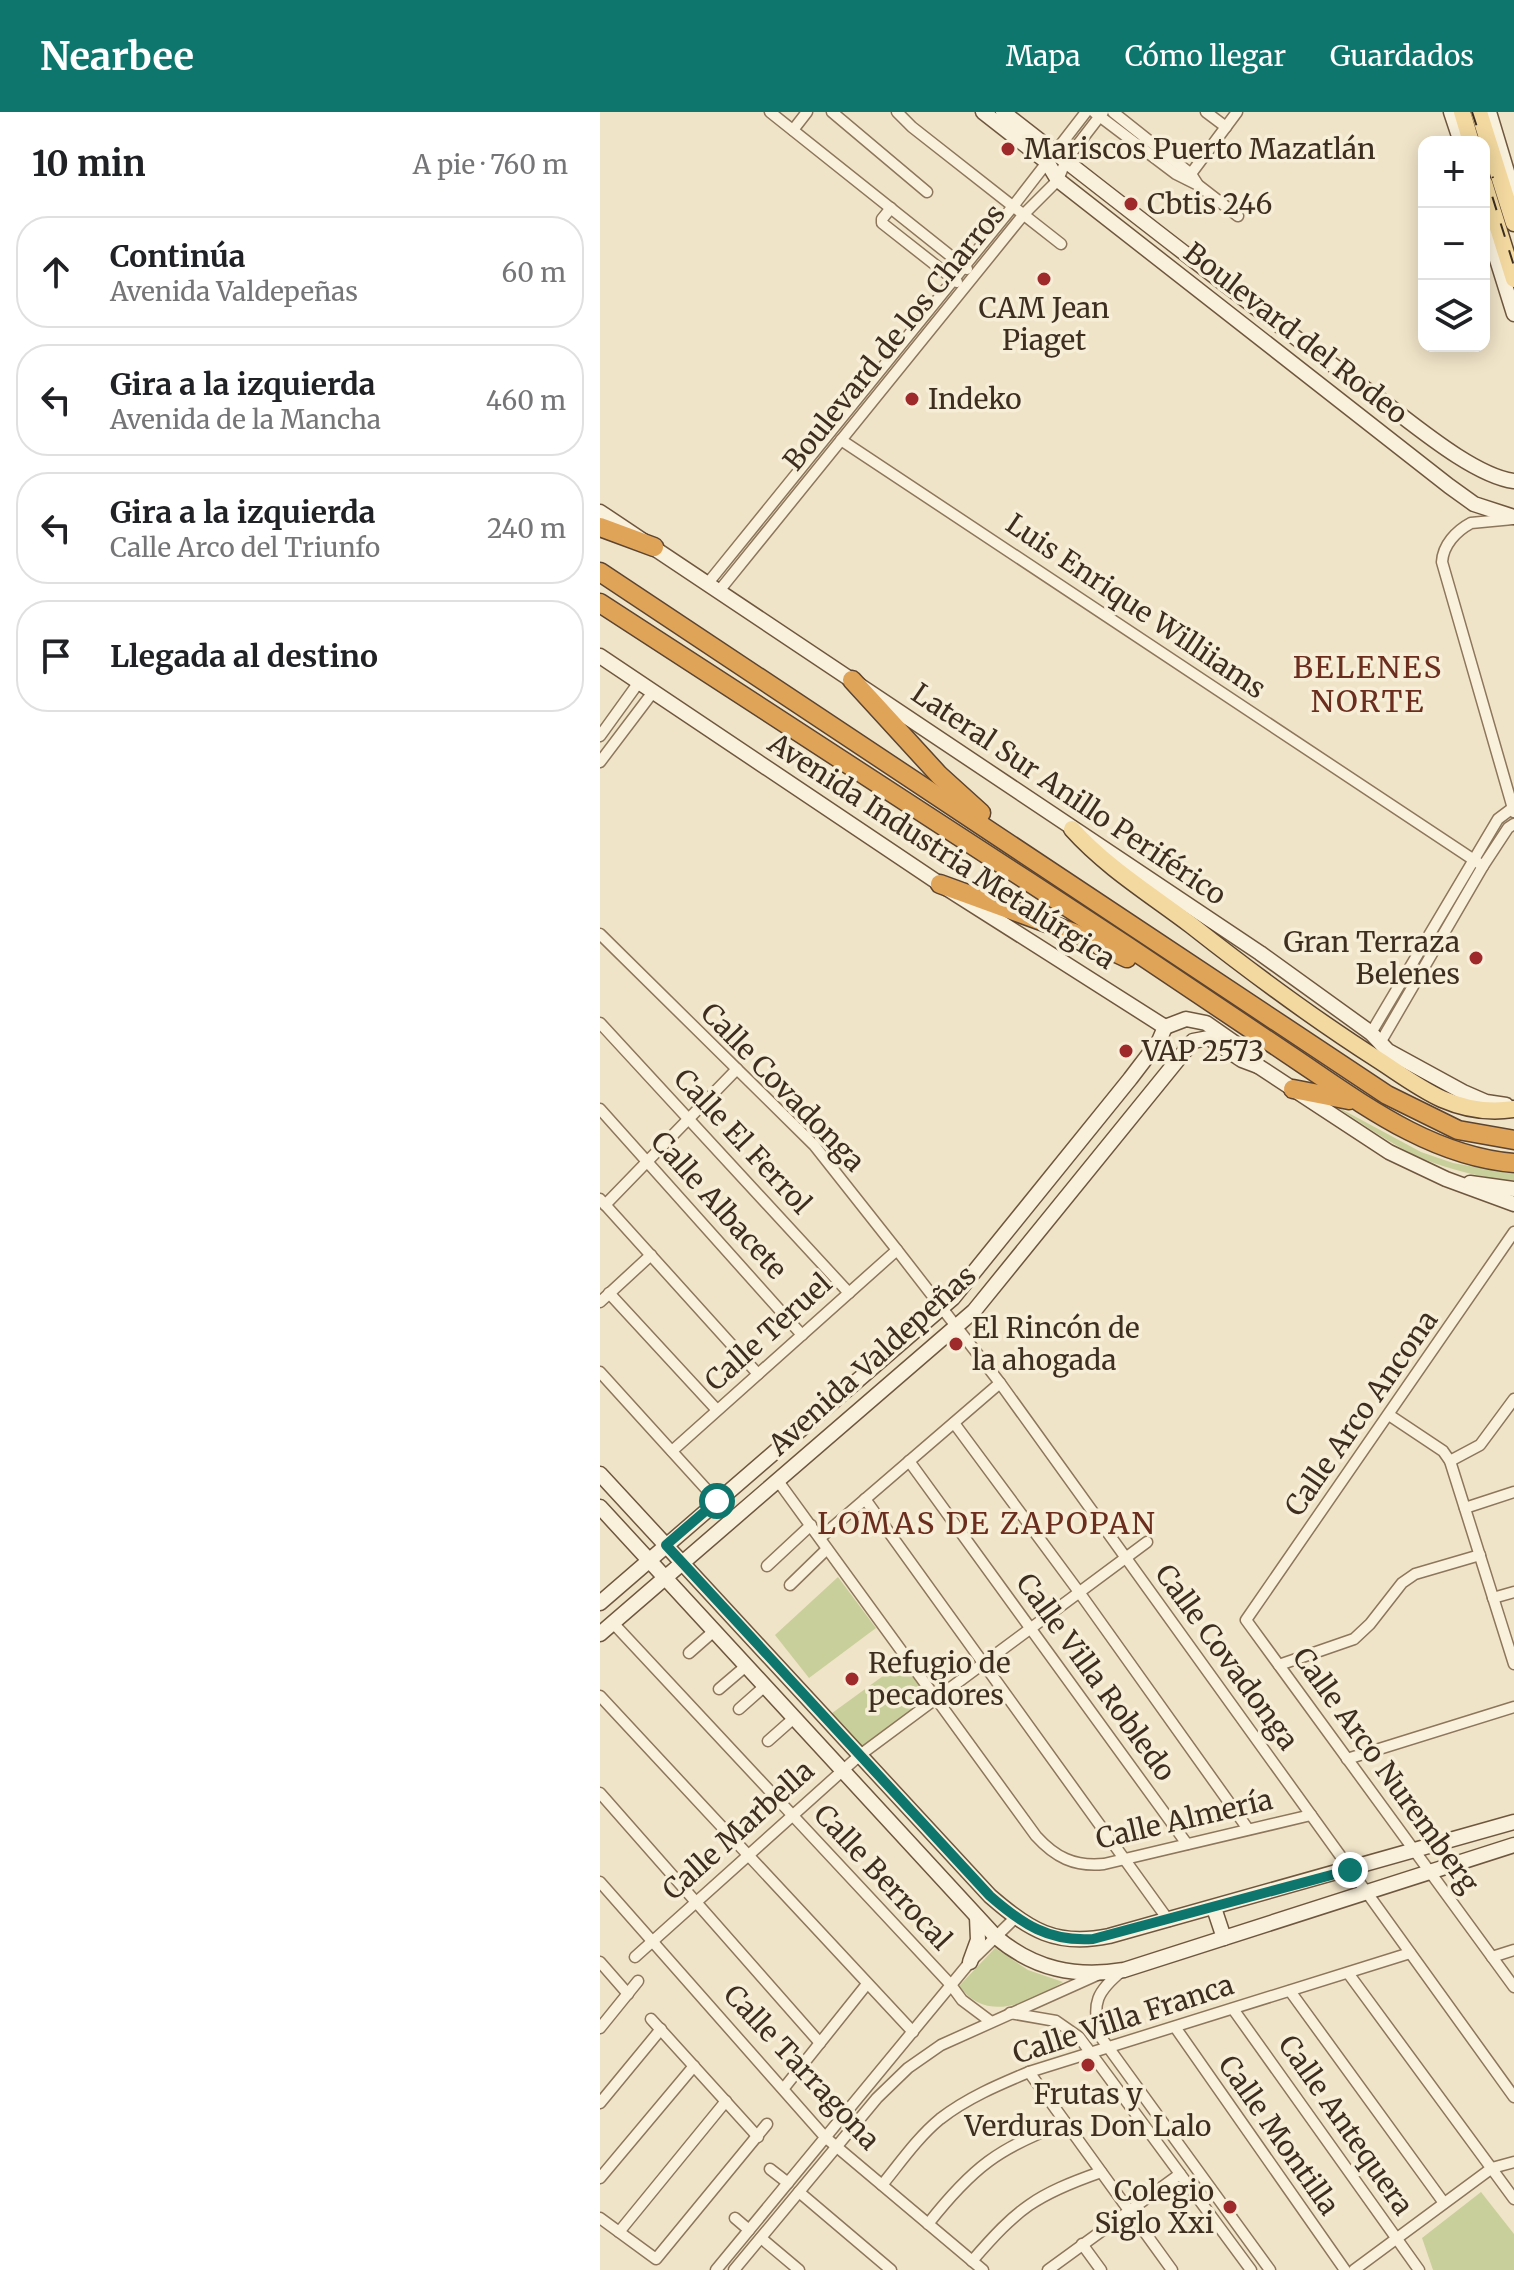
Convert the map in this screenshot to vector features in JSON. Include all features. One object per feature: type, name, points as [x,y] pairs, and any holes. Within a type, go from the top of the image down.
[{"type":"highway","points":[[600,527],[654,547]]},
{"type":"highway","points":[[600,572],[1256,1009],[1409,1107],[1458,1130],[1514,1140]]},
{"type":"highway","points":[[600,603],[1364,1105],[1405,1130],[1443,1145],[1496,1162],[1514,1163]]},
{"type":"highway","points":[[852,680],[939,775],[971,805],[1168,949]]},
{"type":"highway","points":[[940,884],[1074,933],[1211,1002]]},
{"type":"highway","points":[[1293,1089],[1364,1105]]},
{"type":"main road","points":[[1462,112],[1469,136]]},
{"type":"main road","points":[[1479,112],[1514,223]]},
{"type":"main road","points":[[1490,202],[1514,279]]},
{"type":"main road","points":[[1072,829],[1099,856],[1282,995],[1355,1045],[1453,1103],[1482,1110],[1514,1107]]},
{"type":"street","points":[[770,112],[965,266],[973,277]]},
{"type":"street","points":[[793,130],[807,112]]},
{"type":"street","points":[[832,112],[927,192]]},
{"type":"street","points":[[897,112],[1061,244]]},
{"type":"street","name":"Boulevard del Rodeo","points":[[983,112],[1056,158],[1437,441],[1487,472],[1514,481]]},
{"type":"street","name":"Boulevard del Rodeo","points":[[1003,112],[1056,158],[1058,180],[1474,504],[1514,518]]},
{"type":"street","name":"Boulevard de los Charros","points":[[1056,158],[1086,112]]},
{"type":"street","points":[[1113,112],[1238,216]]},
{"type":"street","points":[[1206,112],[1226,127]]},
{"type":"street","points":[[1188,177],[1237,112]]},
{"type":"street","points":[[1451,112],[1459,136]]},
{"type":"street","points":[[1489,112],[1514,193]]},
{"type":"street","points":[[1099,113],[1188,177]]},
{"type":"street","name":"Boulevard de los Charros","points":[[713,587],[1014,205],[1099,113]]},
{"type":"street","name":"Boulevard de los Charros","points":[[713,587],[841,440],[1024,214],[1058,180]]},
{"type":"street","points":[[891,208],[882,223],[963,289]]},
{"type":"street","points":[[1490,237],[1514,314]]},
{"type":"street","points":[[1208,297],[1217,276]]},
{"type":"street","name":"Luis Enrique Williiams","points":[[841,440],[1478,862]]},
{"type":"street","points":[[1375,1038],[1428,961],[1498,819],[1514,811],[1442,562],[1446,547],[1471,523],[1474,504]]},
{"type":"street","name":"Lateral Sur Anillo Periférico","points":[[600,512],[1260,953],[1375,1038],[1388,1051],[1463,1092],[1494,1104],[1514,1107]]},
{"type":"street","points":[[1471,523],[1514,518]]},
{"type":"street","name":"Avenida Industria Metalúrgica","points":[[600,656],[940,884],[1165,1027]]},
{"type":"street","points":[[600,736],[639,682]]},
{"type":"street","points":[[600,762],[653,692]]},
{"type":"street","points":[[1375,1038],[1417,954],[1478,862],[1514,824]]},
{"type":"street","name":"Calle Covadonga","points":[[600,934],[814,1145],[897,1250],[1000,1383],[1514,2097]]},
{"type":"street","points":[[1417,954],[1428,961]]},
{"type":"street","points":[[1165,1027],[1186,1019],[1200,1021],[1239,1046],[1258,1066],[1389,1152],[1446,1179],[1514,1204]]},
{"type":"street","name":"Calle El Ferrol","points":[[600,1023],[849,1293]]},
{"type":"street","name":"Avenida Valdepeñas","points":[[600,1603],[964,1286],[1130,1079],[1159,1041],[1165,1027]]},
{"type":"street","name":"Avenida Valdepeñas","points":[[600,1634],[957,1327],[990,1292],[1191,1044],[1200,1038],[1209,1038],[1242,1060],[1258,1066]]},
{"type":"street","points":[[737,1069],[648,1161],[603,1202],[758,1374]]},
{"type":"street","points":[[1130,1079],[1144,1082],[1148,1096]]},
{"type":"street","name":"Calle Albacete","points":[[600,1109],[802,1335]]},
{"type":"street","points":[[1446,1179],[1514,1189]]},
{"type":"street","name":"Calle Arco Ancona","points":[[1246,1620],[1514,1232]]},
{"type":"street","name":"Calle Teruel","points":[[672,1451],[897,1250]]},
{"type":"street","points":[[600,1302],[651,1255]]},
{"type":"street","points":[[609,1293],[717,1410]]},
{"type":"street","points":[[600,1372],[717,1501]]},
{"type":"street","points":[[820,1538],[1000,1383]]},
{"type":"street","points":[[1450,1461],[1480,1445],[1514,1399]]},
{"type":"street","points":[[1389,1415],[1443,1451],[1450,1461],[1514,1664]]},
{"type":"street","points":[[954,1423],[1248,1829]]},
{"type":"street","name":"Calle Villa Robledo","points":[[909,1461],[1187,1844]]},
{"type":"street","points":[[600,1474],[990,1896],[1015,1918],[1047,1935],[1062,1939],[1093,1939],[1169,1921],[1514,1822]]},
{"type":"street","name":"Calle Almería","points":[[778,1481],[1047,1849],[1074,1863],[1088,1865],[1311,1815]]},
{"type":"street","points":[[1465,1508],[1514,1492]]},
{"type":"street","points":[[865,1499],[1169,1921]]},
{"type":"street","points":[[600,1507],[996,1937],[1042,1966],[1077,1973],[1100,1974],[1124,1970],[1514,1845]]},
{"type":"street","points":[[767,1566],[811,1525]]},
{"type":"street","name":"Calle Marbella","points":[[635,1957],[842,1769],[1147,1542]]},
{"type":"street","points":[[790,1585],[827,1549]]},
{"type":"street","points":[[1279,1665],[1354,1639],[1402,1583],[1415,1574],[1480,1555]]},
{"type":"street","points":[[1493,1598],[1514,1592]]},
{"type":"street","name":"Calle Arco Nuremberg","points":[[1246,1620],[1514,1987]]},
{"type":"street","name":"Calle Berrocal","points":[[613,1623],[962,2000],[990,2021]]},
{"type":"street","points":[[689,1653],[714,1631]]},
{"type":"street","points":[[719,1689],[746,1666]]},
{"type":"street","points":[[739,1709],[765,1686]]},
{"type":"street","points":[[600,1696],[913,2032]]},
{"type":"street","points":[[1347,1759],[1514,1707]]},
{"type":"street","points":[[768,1741],[794,1718]]},
{"type":"street","points":[[600,1793],[820,2043]]},
{"type":"street","name":"Calle Tarragona","points":[[600,1882],[825,2137],[983,2270]]},
{"type":"street","points":[[1214,1908],[1224,1938]]},
{"type":"street","points":[[970,1962],[978,1940],[977,1916]]},
{"type":"street","points":[[716,2270],[970,1962],[1015,1918]]},
{"type":"street","points":[[1492,1957],[1514,1950]]},
{"type":"street","name":"Calle Villa Franca","points":[[882,2185],[920,2138],[940,2119],[994,2086],[1029,2072],[1410,1953]]},
{"type":"street","points":[[600,1962],[628,1994]]},
{"type":"street","points":[[1124,1970],[1105,1987],[1098,2000],[1094,2016],[1100,2036],[1270,2270]]},
{"type":"street","points":[[1348,1973],[1514,2199]]},
{"type":"street","points":[[734,2270],[877,2098],[908,2068],[941,2045],[990,2021],[1100,1974]]},
{"type":"street","points":[[600,2028],[638,1981]]},
{"type":"street","points":[[784,2088],[867,1984]]},
{"type":"street","points":[[1290,1991],[1444,2203]]},
{"type":"street","name":"Calle Antequera","points":[[1233,2009],[1419,2270]]},
{"type":"street","points":[[1008,2013],[1056,2021],[1079,2037],[1251,2270]]},
{"type":"street","points":[[651,2019],[758,2137]]},
{"type":"street","name":"Calle Montilla","points":[[1175,2027],[1345,2270]]},
{"type":"street","points":[[600,2103],[661,2029]]},
{"type":"street","points":[[600,2178],[694,2066]]},
{"type":"street","points":[[1029,2072],[1172,2270]]},
{"type":"street","points":[[619,2232],[726,2101]]},
{"type":"street","points":[[928,2224],[951,2195],[991,2157],[1012,2144],[1066,2123]]},
{"type":"street","points":[[600,2218],[656,2259],[767,2124]]},
{"type":"street","points":[[1354,2270],[1492,2168],[1514,2162]]},
{"type":"street","points":[[770,2169],[788,2183]]},
{"type":"street","points":[[972,2261],[1028,2204],[1065,2185],[1101,2172]]},
{"type":"street","points":[[1048,2270],[1180,2174]]},
{"type":"street","points":[[799,2192],[891,2270]]},
{"type":"street","points":[[735,2218],[749,2230]]},
{"type":"street","points":[[761,2238],[799,2270]]},
{"type":"street","points":[[1082,2244],[1101,2270]]},
{"type":"green space","points":[[1330,1103],[1421,1152],[1453,1163],[1514,1174],[1514,1182],[1464,1172],[1420,1158]]},
{"type":"green space","points":[[838,1577],[876,1628],[809,1678],[775,1635]]},
{"type":"green space","points":[[905,1660],[932,1696],[860,1750],[828,1716]]},
{"type":"green space","points":[[995,1948],[1028,1970],[1063,1982],[1009,2006],[996,2007],[970,1998],[959,1986]]},
{"type":"green space","points":[[1481,2192],[1514,2234],[1514,2270],[1433,2270],[1422,2238]]},
{"type":"railway","points":[[1472,112],[1480,136]]},
{"type":"railway","points":[[1490,169],[1493,178]]},
{"type":"railway","points":[[1490,189],[1514,266]]},
{"type":"place","name":"Mariscos Puerto Mazatlán","points":[[1008,149]]},
{"type":"place","name":"Cbtis 246","points":[[1131,204]]},
{"type":"place","name":"CAM Jean Piaget","points":[[1044,279]]},
{"type":"place","name":"Indeko","points":[[912,399]]},
{"type":"place","name":"Gran Terraza Belenes","points":[[1476,958]]},
{"type":"place","name":"VAP 2573","points":[[1126,1051]]},
{"type":"place","name":"El Rincón de la ahogada","points":[[956,1344]]},
{"type":"place","name":"Refugio de pecadores","points":[[852,1679]]},
{"type":"place","name":"Frutas y Verduras Don Lalo","points":[[1088,2065]]},
{"type":"place","name":"Colegio Siglo Xxi","points":[[1230,2207]]},
{"type":"district","name":"BELENES NORTE","points":[[1368,684]]},
{"type":"district","name":"LOMAS DE ZAPOPAN","points":[[987,1523]]},
{"type":"route","points":[[717,1501],[666,1545],[990,1896],[1032,1929],[1062,1939],[1093,1939],[1350,1870]]}]
